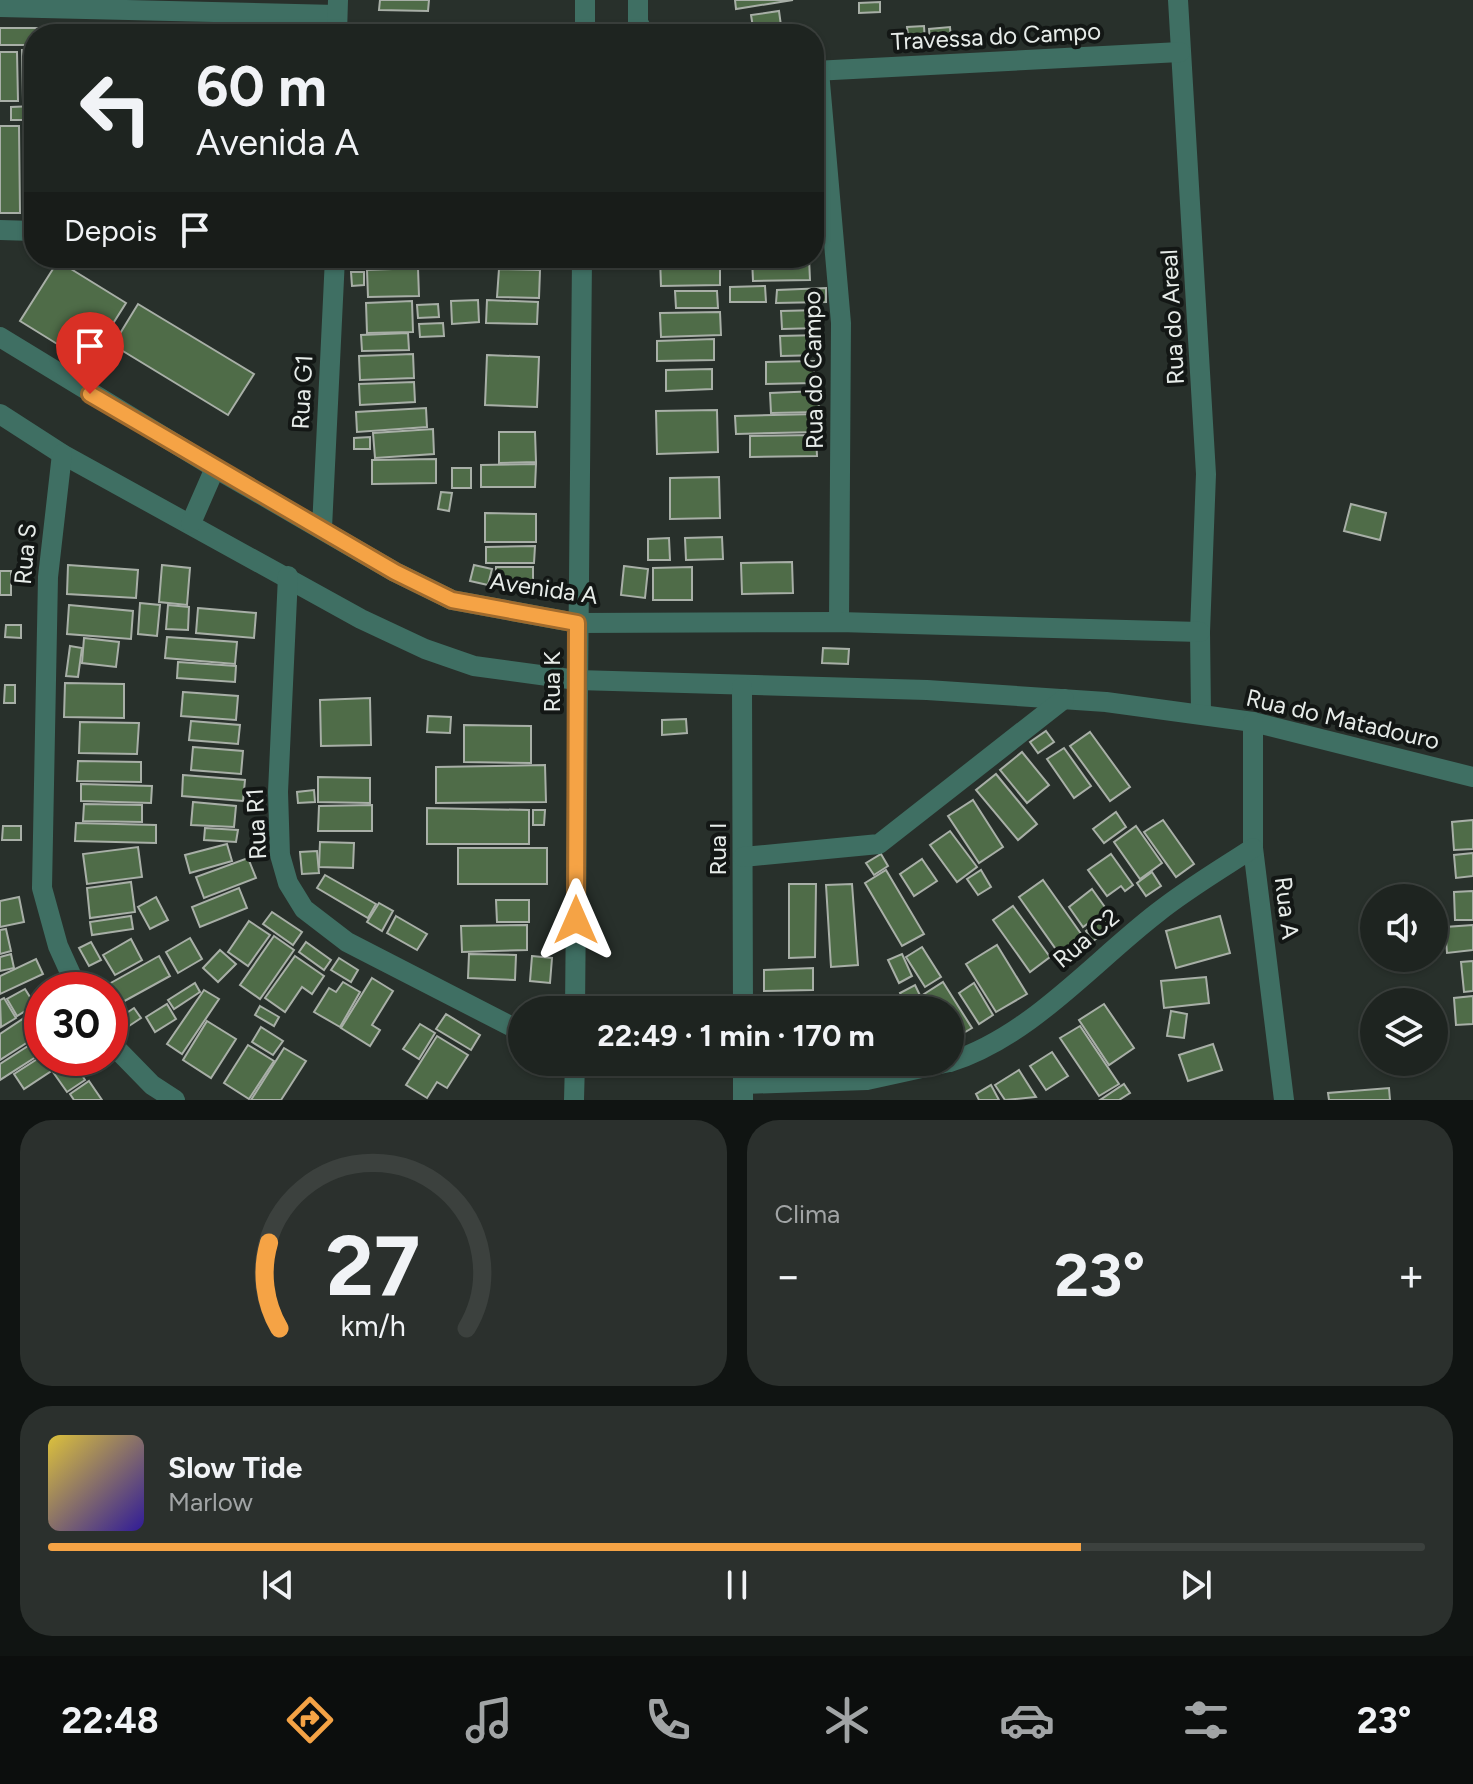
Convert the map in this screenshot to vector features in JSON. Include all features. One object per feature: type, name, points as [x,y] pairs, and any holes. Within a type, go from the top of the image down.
[{"type":"street","points":[[585,0],[585,24]]},
{"type":"street","points":[[638,0],[639,24]]},
{"type":"street","name":"Rua do Areal","points":[[1178,0],[1206,474],[1200,632],[1201,714]]},
{"type":"street","points":[[0,7],[337,16]]},
{"type":"street","name":"Travessa do Campo","points":[[824,71],[1180,52]]},
{"type":"street","name":"Rua do Campo","points":[[824,152],[841,323],[839,622]]},
{"type":"street","points":[[0,230],[24,231]]},
{"type":"street","name":"Rua G1","points":[[322,528],[335,268]]},
{"type":"street","name":"Rua K","points":[[575,996],[582,268]]},
{"type":"street","name":"Avenida A","points":[[0,337],[215,468],[395,572],[452,600],[577,623],[839,622],[1200,632]]},
{"type":"street","points":[[0,414],[62,454],[361,619],[425,649],[474,666],[577,680],[927,690],[1064,699],[1201,714]]},
{"type":"street","name":"Rua S","points":[[62,454],[48,577],[42,888],[58,946],[70,972]]},
{"type":"street","points":[[191,523],[215,468]]},
{"type":"street","name":"Rua R1","points":[[288,576],[278,792],[280,855],[288,883],[304,909],[347,942],[508,1025]]},
{"type":"street","name":"Rua I","points":[[742,687],[743,996]]},
{"type":"street","points":[[743,857],[879,844],[1064,699]]},
{"type":"street","name":"Rua do Matadouro","points":[[1201,714],[1253,722],[1473,777]]},
{"type":"street","name":"Rua A","points":[[1253,722],[1253,848],[1284,1100]]},
{"type":"street","name":"Rua C2","points":[[964,1058],[982,1052],[1034,1015],[1158,911],[1253,848]]},
{"type":"street","points":[[128,1060],[152,1085],[175,1100]]},
{"type":"street","points":[[574,1100],[575,1076]]},
{"type":"street","name":"Rua C2","points":[[744,1092],[885,1076]]},
{"type":"building","points":[[380,0],[429,0],[428,11],[379,10]]},
{"type":"building","points":[[735,0],[793,0],[736,9]]},
{"type":"building","points":[[880,2],[880,12],[859,13],[859,3]]},
{"type":"building","points":[[779,11],[781,24],[752,24],[751,15]]},
{"type":"building","points":[[924,26],[925,42],[909,44],[907,27]]},
{"type":"building","points":[[950,27],[951,40],[930,42],[929,29]]},
{"type":"building","points":[[0,28],[24,28],[24,45],[0,45]]},
{"type":"building","points":[[22,50],[24,50],[24,101]]},
{"type":"building","points":[[0,52],[17,52],[18,101],[0,101]]},
{"type":"building","points":[[24,106],[24,120],[11,120],[11,107]]},
{"type":"building","points":[[0,126],[19,126],[20,213],[0,213]]},
{"type":"building","points":[[54,268],[69,268],[126,303],[88,363],[20,321]]},
{"type":"building","points":[[418,268],[419,296],[368,297],[367,270]]},
{"type":"building","points":[[660,268],[720,268],[720,285],[661,286]]},
{"type":"building","points":[[752,268],[809,268],[810,280],[753,281]]},
{"type":"building","points":[[499,269],[540,270],[539,298],[497,297]]},
{"type":"building","points":[[351,272],[364,272],[364,285],[352,286]]},
{"type":"building","points":[[765,286],[766,302],[730,302],[730,287]]},
{"type":"building","points":[[826,288],[826,302],[776,303],[777,290]]},
{"type":"building","points":[[675,291],[717,291],[718,308],[676,308]]},
{"type":"building","points":[[478,300],[479,322],[452,324],[451,301]]},
{"type":"building","points":[[487,300],[538,302],[537,324],[486,323]]},
{"type":"building","points":[[412,301],[413,332],[367,333],[366,303]]},
{"type":"building","points":[[138,304],[254,374],[228,415],[113,345]]},
{"type":"building","points":[[438,304],[439,317],[418,318],[417,305]]},
{"type":"building","points":[[820,310],[820,328],[782,329],[781,311]]},
{"type":"building","points":[[720,312],[721,335],[661,337],[660,313]]},
{"type":"building","points":[[443,323],[444,336],[420,337],[419,324]]},
{"type":"building","points":[[408,333],[409,350],[362,351],[361,335]]},
{"type":"building","points":[[821,335],[822,355],[781,356],[780,336]]},
{"type":"building","points":[[714,339],[714,360],[657,361],[657,341]]},
{"type":"building","points":[[413,354],[414,378],[360,380],[359,356]]},
{"type":"building","points":[[487,355],[539,357],[537,407],[485,405]]},
{"type":"building","points":[[814,361],[814,383],[766,384],[766,362]]},
{"type":"building","points":[[712,369],[712,389],[666,391],[666,370]]},
{"type":"building","points":[[414,382],[415,402],[360,405],[359,384]]},
{"type":"building","points":[[818,391],[819,412],[771,413],[770,393]]},
{"type":"building","points":[[426,408],[427,427],[357,432],[356,412]]},
{"type":"building","points":[[717,410],[718,452],[657,454],[656,411]]},
{"type":"building","points":[[817,414],[817,432],[736,434],[735,416]]},
{"type":"building","points":[[433,429],[434,454],[375,458],[373,433]]},
{"type":"building","points":[[499,432],[535,432],[536,462],[499,463]]},
{"type":"building","points":[[816,435],[817,456],[750,457],[750,436]]},
{"type":"building","points":[[370,437],[370,449],[354,449],[354,438]]},
{"type":"building","points":[[436,459],[436,483],[372,484],[372,460]]},
{"type":"building","points":[[536,464],[535,487],[481,487],[481,465]]},
{"type":"building","points":[[452,468],[471,468],[471,488],[452,488]]},
{"type":"building","points":[[719,477],[720,518],[670,519],[670,478]]},
{"type":"building","points":[[441,492],[452,493],[449,511],[438,509]]},
{"type":"building","points":[[1351,504],[1386,513],[1380,540],[1344,531]]},
{"type":"building","points":[[485,513],[536,514],[536,542],[485,542]]},
{"type":"building","points":[[722,537],[723,559],[686,560],[685,538]]},
{"type":"building","points":[[669,538],[670,560],[648,560],[648,539]]},
{"type":"building","points":[[535,546],[534,563],[486,563],[486,547]]},
{"type":"building","points":[[792,562],[793,593],[742,594],[741,563]]},
{"type":"building","points":[[68,565],[138,570],[136,598],[67,594]]},
{"type":"building","points":[[162,565],[190,568],[187,605],[159,602]]},
{"type":"building","points":[[474,565],[492,569],[488,585],[470,581]]},
{"type":"building","points":[[624,566],[648,569],[645,598],[621,595]]},
{"type":"building","points":[[496,567],[533,567],[533,587],[496,587]]},
{"type":"building","points":[[692,567],[692,600],[653,600],[653,568]]},
{"type":"building","points":[[0,571],[11,571],[11,595],[0,595]]},
{"type":"building","points":[[140,603],[160,605],[157,636],[138,634]]},
{"type":"building","points":[[69,605],[133,611],[131,639],[67,634]]},
{"type":"building","points":[[168,605],[189,607],[188,630],[166,629]]},
{"type":"building","points":[[198,608],[256,613],[254,638],[196,633]]},
{"type":"building","points":[[6,625],[21,625],[21,638],[5,637]]},
{"type":"building","points":[[167,637],[237,642],[235,664],[165,658]]},
{"type":"building","points":[[84,638],[119,642],[116,667],[82,663]]},
{"type":"building","points":[[70,646],[82,648],[78,677],[66,676]]},
{"type":"building","points":[[823,648],[849,649],[848,664],[822,663]]},
{"type":"building","points":[[178,662],[236,666],[235,682],[177,678]]},
{"type":"building","points":[[65,683],[124,684],[124,718],[64,717]]},
{"type":"building","points":[[5,685],[15,685],[15,703],[4,703]]},
{"type":"building","points":[[183,692],[238,696],[236,720],[181,716]]},
{"type":"building","points":[[370,698],[371,745],[321,746],[320,700]]},
{"type":"building","points":[[428,716],[451,717],[450,733],[427,732]]},
{"type":"building","points":[[686,719],[687,733],[662,735],[662,720]]},
{"type":"building","points":[[191,721],[240,725],[238,744],[189,740]]},
{"type":"building","points":[[80,722],[139,723],[137,754],[79,753]]},
{"type":"building","points":[[464,725],[531,726],[531,763],[464,762]]},
{"type":"building","points":[[1046,731],[1054,742],[1038,753],[1030,742]]},
{"type":"building","points":[[1090,732],[1130,787],[1110,801],[1070,746]]},
{"type":"building","points":[[193,747],[243,751],[241,774],[191,770]]},
{"type":"building","points":[[1064,748],[1091,786],[1074,798],[1047,759]]},
{"type":"building","points":[[1022,752],[1049,785],[1027,803],[1000,770]]},
{"type":"building","points":[[78,761],[141,762],[141,782],[77,781]]},
{"type":"building","points":[[545,765],[546,802],[436,803],[436,767]]},
{"type":"building","points":[[996,774],[1037,824],[1018,840],[976,790]]},
{"type":"building","points":[[183,775],[245,780],[243,801],[182,796]]},
{"type":"building","points":[[318,777],[370,778],[370,803],[318,802]]},
{"type":"building","points":[[81,784],[152,786],[151,803],[81,801]]},
{"type":"building","points":[[314,790],[315,802],[298,803],[297,792]]},
{"type":"building","points":[[973,800],[1003,847],[979,863],[948,816]]},
{"type":"building","points":[[193,802],[236,806],[234,827],[191,825]]},
{"type":"building","points":[[84,804],[142,805],[142,822],[83,821]]},
{"type":"building","points":[[372,805],[372,831],[318,831],[319,806]]},
{"type":"building","points":[[427,808],[529,810],[529,844],[427,844]]},
{"type":"building","points":[[533,810],[545,810],[544,825],[533,825]]},
{"type":"building","points":[[1116,812],[1126,827],[1104,843],[1093,829]]},
{"type":"building","points":[[1163,820],[1194,864],[1176,877],[1144,832]]},
{"type":"building","points":[[1473,820],[1473,849],[1454,850],[1452,822]]},
{"type":"building","points":[[76,823],[156,825],[156,843],[75,841]]},
{"type":"building","points":[[3,826],[21,826],[21,840],[2,840]]},
{"type":"building","points":[[1136,826],[1162,863],[1140,879],[1114,842]]},
{"type":"building","points":[[205,828],[238,830],[236,842],[204,840]]},
{"type":"building","points":[[950,831],[977,867],[957,882],[930,845]]},
{"type":"building","points":[[320,842],[354,843],[353,868],[319,867]]},
{"type":"building","points":[[227,844],[232,861],[190,873],[185,855]]},
{"type":"building","points":[[138,847],[142,877],[87,884],[83,854]]},
{"type":"building","points":[[458,848],[547,848],[547,884],[458,884]]},
{"type":"building","points":[[317,851],[319,873],[302,874],[300,852]]},
{"type":"building","points":[[1473,853],[1473,876],[1456,878],[1454,855]]},
{"type":"building","points":[[881,854],[888,866],[874,875],[866,863]]},
{"type":"building","points":[[1111,854],[1133,885],[1125,891],[1121,886],[1107,896],[1088,870]]},
{"type":"building","points":[[248,858],[256,878],[204,898],[196,877]]},
{"type":"building","points":[[922,859],[937,881],[914,896],[900,874]]},
{"type":"building","points":[[886,870],[924,934],[902,946],[865,883]]},
{"type":"building","points":[[981,870],[991,887],[978,895],[967,879]]},
{"type":"building","points":[[1152,872],[1161,886],[1146,896],[1137,883]]},
{"type":"building","points":[[325,875],[376,904],[368,918],[317,888]]},
{"type":"building","points":[[1043,880],[1084,938],[1060,955],[1019,897]]},
{"type":"building","points":[[131,882],[135,912],[90,918],[87,888]]},
{"type":"building","points":[[789,884],[816,884],[815,957],[789,958]]},
{"type":"building","points":[[852,884],[858,965],[831,967],[826,885]]},
{"type":"building","points":[[239,888],[247,908],[200,927],[192,907]]},
{"type":"building","points":[[1092,889],[1107,910],[1083,927],[1069,907]]},
{"type":"building","points":[[1473,891],[1473,920],[1455,920],[1454,892]]},
{"type":"building","points":[[19,897],[24,922],[0,927],[0,901]]},
{"type":"building","points":[[156,897],[168,920],[150,929],[138,907]]},
{"type":"building","points":[[496,900],[529,900],[529,922],[497,922]]},
{"type":"building","points":[[379,903],[393,911],[382,931],[367,922]]},
{"type":"building","points":[[1013,906],[1050,957],[1030,972],[993,920]]},
{"type":"building","points":[[272,912],[302,932],[293,945],[263,924]]},
{"type":"building","points":[[1108,915],[1115,925],[1093,941],[1086,931]]},
{"type":"building","points":[[131,916],[133,929],[92,935],[90,922]]},
{"type":"building","points":[[396,916],[427,934],[417,950],[387,933]]},
{"type":"building","points":[[1220,916],[1230,953],[1176,968],[1166,931]]},
{"type":"building","points":[[249,921],[270,935],[248,966],[228,952]]},
{"type":"building","points":[[527,925],[527,950],[462,952],[461,926]]},
{"type":"building","points":[[1473,925],[1473,950],[1448,953],[1448,927]]},
{"type":"building","points":[[6,929],[11,951],[0,954],[0,930]]},
{"type":"building","points":[[274,936],[294,950],[260,999],[240,985]]},
{"type":"building","points":[[190,938],[202,959],[178,973],[166,952]]},
{"type":"building","points":[[131,939],[142,960],[120,972],[113,972],[103,955]]},
{"type":"building","points":[[91,942],[101,960],[89,966],[79,948]]},
{"type":"building","points":[[306,942],[331,960],[324,970],[299,952]]},
{"type":"building","points":[[997,945],[1027,994],[996,1012],[966,964]]},
{"type":"building","points":[[922,947],[941,977],[925,987],[906,957]]},
{"type":"building","points":[[220,950],[236,964],[218,982],[203,968]]},
{"type":"building","points":[[11,954],[14,968],[0,971],[0,957]]},
{"type":"building","points":[[469,954],[516,955],[515,980],[468,978]]},
{"type":"building","points":[[902,954],[912,976],[899,983],[888,960]]},
{"type":"building","points":[[159,956],[170,976],[128,999],[128,973]]},
{"type":"building","points":[[295,956],[324,976],[312,994],[302,987],[285,1012],[265,998]]},
{"type":"building","points":[[532,956],[552,958],[550,983],[530,981]]},
{"type":"building","points":[[339,958],[358,970],[351,982],[331,970]]},
{"type":"building","points":[[36,959],[42,972],[24,972],[24,983],[0,994],[0,976]]},
{"type":"building","points":[[1473,961],[1473,991],[1464,992],[1461,962]]},
{"type":"building","points":[[813,968],[813,990],[764,991],[764,970]]},
{"type":"building","points":[[1206,977],[1209,1003],[1164,1008],[1161,981]]},
{"type":"building","points":[[372,978],[393,991],[372,1025],[380,1030],[370,1046],[341,1028]]},
{"type":"building","points":[[343,982],[360,992],[340,1027],[314,1012],[329,988],[336,992]]},
{"type":"building","points":[[943,982],[952,996],[921,996]]},
{"type":"building","points":[[195,983],[200,992],[174,1009],[168,1000]]},
{"type":"building","points":[[974,983],[993,1015],[979,1024],[964,996],[959,993]]},
{"type":"building","points":[[915,985],[920,996],[901,996],[900,993]]},
{"type":"building","points":[[24,990],[24,1012],[17,1016],[7,999]]},
{"type":"building","points":[[204,990],[219,999],[182,1054],[167,1044]]},
{"type":"building","points":[[1473,996],[1473,1024],[1456,1025],[1454,998]]},
{"type":"building","points":[[4,998],[16,1018],[1,1027],[0,1000]]},
{"type":"building","points":[[167,1004],[176,1019],[155,1032],[146,1017]]},
{"type":"building","points":[[1104,1004],[1134,1048],[1109,1065],[1079,1020]]},
{"type":"building","points":[[260,1006],[279,1017],[274,1026],[255,1015]]},
{"type":"building","points":[[134,1008],[141,1018],[128,1027],[128,1012]]},
{"type":"building","points":[[1171,1011],[1187,1014],[1184,1038],[1167,1036]]},
{"type":"building","points":[[446,1014],[480,1035],[471,1050],[436,1029]]},
{"type":"building","points":[[964,1015],[972,1028],[964,1033]]},
{"type":"building","points":[[24,1018],[24,1045],[0,1060],[0,1034]]},
{"type":"building","points":[[207,1021],[236,1039],[211,1078],[183,1060]]},
{"type":"building","points":[[420,1024],[435,1033],[419,1059],[403,1049]]},
{"type":"building","points":[[1080,1026],[1119,1084],[1099,1096],[1060,1038]]},
{"type":"building","points":[[261,1027],[283,1041],[273,1055],[252,1042]]},
{"type":"building","points":[[437,1036],[468,1055],[447,1088],[437,1082],[427,1098],[406,1085]]},
{"type":"building","points":[[1213,1044],[1222,1070],[1188,1081],[1179,1055]]},
{"type":"building","points":[[248,1045],[274,1061],[249,1099],[224,1083]]},
{"type":"building","points":[[284,1048],[306,1061],[281,1100],[251,1100]]},
{"type":"building","points":[[24,1049],[24,1065],[0,1080],[0,1064]]},
{"type":"building","points":[[1052,1052],[1068,1076],[1046,1090],[1030,1066]]},
{"type":"building","points":[[24,1068],[24,1076],[44,1076],[24,1089],[14,1074]]},
{"type":"building","points":[[1019,1070],[1036,1097],[1005,1100],[995,1085]]},
{"type":"building","points":[[56,1076],[82,1076],[85,1080],[67,1092]]},
{"type":"building","points":[[89,1081],[102,1100],[74,1100],[70,1094]]},
{"type":"building","points":[[1124,1084],[1130,1093],[1119,1100],[1100,1100]]},
{"type":"building","points":[[991,1085],[999,1100],[979,1100],[976,1094]]},
{"type":"building","points":[[1389,1088],[1390,1100],[1329,1100],[1328,1093]]},
{"type":"route","points":[[90,394],[395,572],[452,600],[577,623],[576,920]]}]
